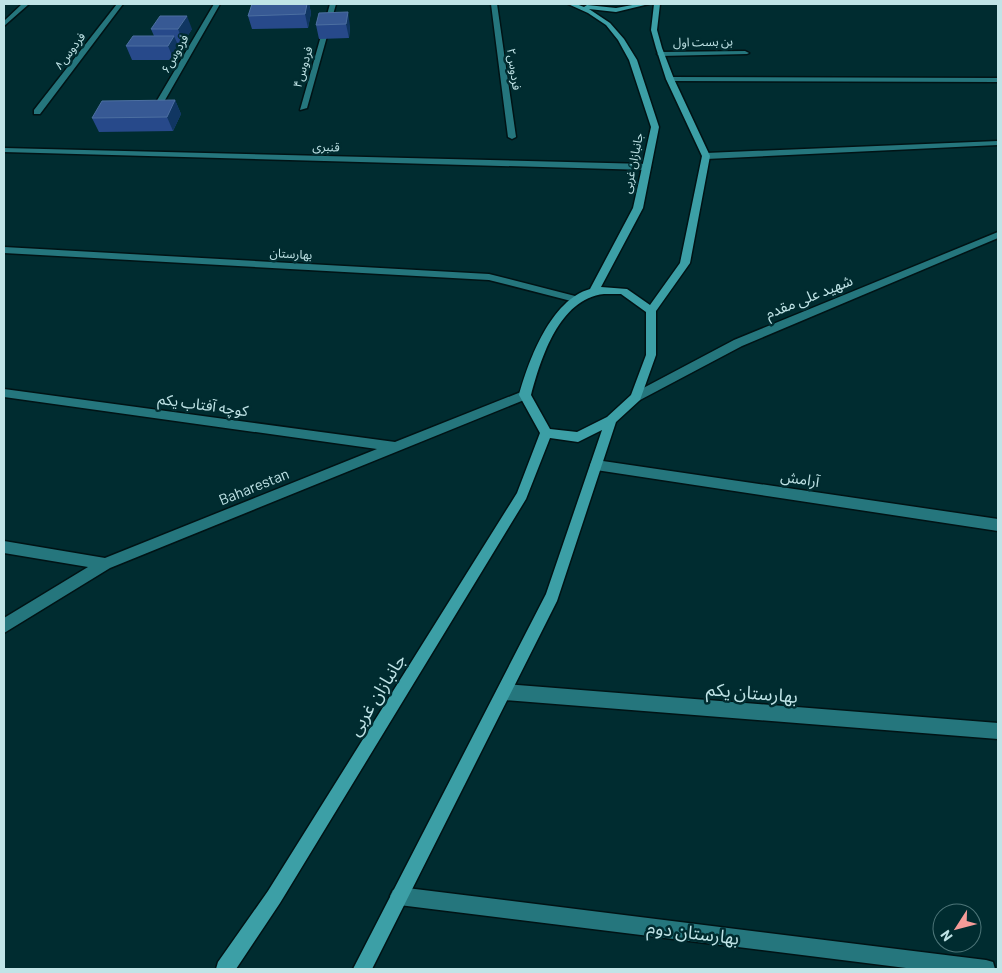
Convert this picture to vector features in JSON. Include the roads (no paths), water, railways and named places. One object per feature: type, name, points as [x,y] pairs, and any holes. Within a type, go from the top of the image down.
[{"type":"main road","points":[[572,4],[597,9],[616,10],[646,4]]},
{"type":"main road","name":"جانبازان غربی","points":[[572,4],[590,12],[608,24],[621,39],[632,60],[655,127],[638,208],[594,292]]},
{"type":"main road","points":[[650,311],[623,291],[594,292],[575,299],[558,320],[532,367],[525,395],[546,433],[578,437],[611,420],[636,397],[651,355],[650,311],[685,263],[706,156],[670,79],[661,54],[654,30],[657,4]]},
{"type":"main road","points":[[362,969],[552,596],[611,420]]},
{"type":"main road","name":"جانبازان غربی","points":[[225,969],[280,889],[522,495],[546,433]]},
{"type":"street","points":[[4,24],[26,4]]},
{"type":"street","name":"فردوس۸","points":[[37,112],[120,4]]},
{"type":"street","name":"فردوس۶","points":[[152,115],[217,4]]},
{"type":"street","name":"فردوس۴","points":[[303,108],[333,4]]},
{"type":"street","name":"فردوس۲","points":[[494,4],[512,137]]},
{"type":"street","name":"بن بست اول","points":[[661,54],[744,52]]},
{"type":"street","points":[[670,79],[998,80]]},
{"type":"street","points":[[706,156],[998,143]]},
{"type":"street","name":"قنبری","points":[[4,150],[647,166]]},
{"type":"street","name":"شهید علی مقدم","points":[[636,397],[738,343],[998,235]]},
{"type":"street","name":"بهارستان","points":[[4,250],[489,278],[575,299]]},
{"type":"street","name":"کوچه آفتاب یکم","points":[[4,393],[399,448]]},
{"type":"street","name":"Baharestan","points":[[4,626],[105,564],[399,448],[525,395]]},
{"type":"street","name":"آرامش","points":[[596,465],[998,526]]},
{"type":"street","points":[[4,547],[105,564]]},
{"type":"street","name":"بهارستان یکم","points":[[504,692],[998,731]]},
{"type":"street","name":"بهارستان دوم","points":[[399,896],[986,969]]}]
